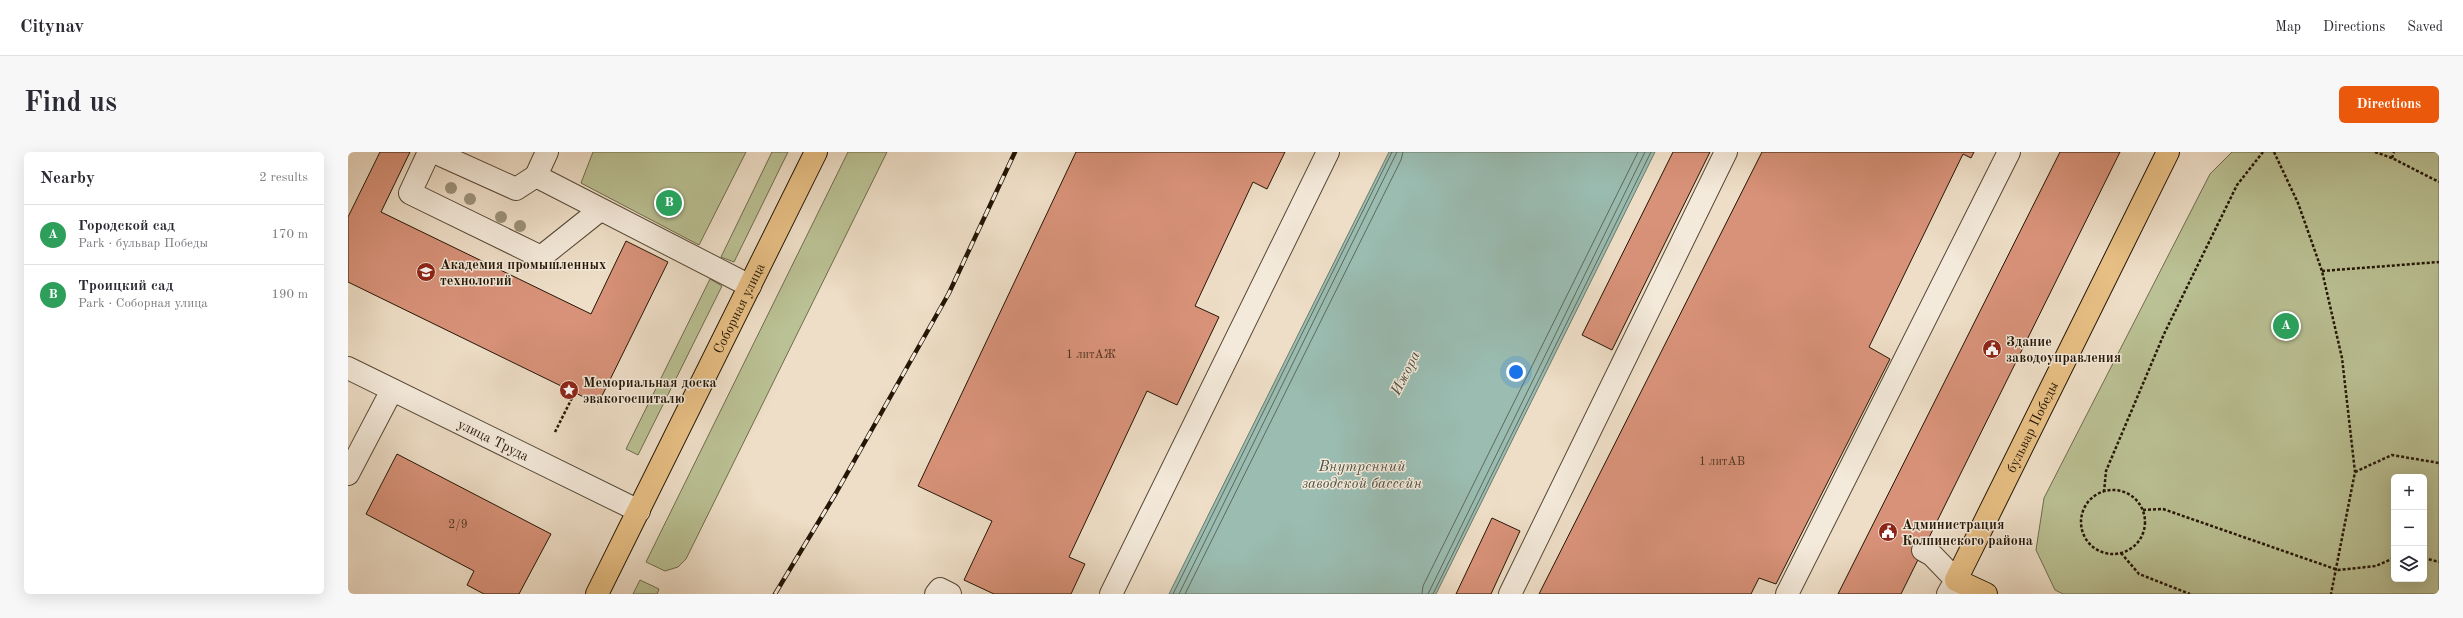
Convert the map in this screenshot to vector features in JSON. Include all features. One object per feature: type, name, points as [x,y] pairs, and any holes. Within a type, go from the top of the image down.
[{"type":"main road","name":"Соборная улица","points":[[597,594],[816,152]]},
{"type":"main road","name":"бульвар Победы","points":[[1952,587],[2168,152]]},
{"type":"main road","points":[[1952,587],[1986,594]]},
{"type":"street","points":[[429,152],[410,193],[541,256],[600,210]]},
{"type":"street","points":[[434,152],[516,189],[536,176],[547,152]]},
{"type":"street","points":[[1111,594],[1328,152]]},
{"type":"street","points":[[1510,594],[1726,152]]},
{"type":"street","points":[[1787,594],[2009,152]]},
{"type":"street","points":[[536,176],[750,286]]},
{"type":"street","name":"улица Труда","points":[[348,368],[639,511]]},
{"type":"street","points":[[348,474],[392,390]]},
{"type":"street","points":[[1922,550],[1932,555],[1952,587]]},
{"type":"street","points":[[936,594],[940,589],[950,594]]},
{"type":"path","points":[[2104,492],[2106,471],[2164,334],[2237,185],[2263,152]]},
{"type":"path","points":[[2274,152],[2298,203],[2322,271],[2342,358],[2355,472],[2338,570],[2331,594]]},
{"type":"path","points":[[2375,152],[2392,158],[2439,182]]},
{"type":"path","points":[[2392,158],[2394,152]]},
{"type":"path","points":[[2322,271],[2439,262]]},
{"type":"path","points":[[555,432],[575,392]]},
{"type":"path","points":[[2355,472],[2392,455],[2439,463]]},
{"type":"path","points":[[2116,490],[2127,493],[2137,500],[2143,510],[2145,524],[2142,537],[2133,547],[2121,553],[2107,553],[2094,548],[2085,537],[2081,524],[2084,510],[2092,498],[2104,492],[2116,490]]},
{"type":"path","points":[[2143,510],[2163,509],[2338,570],[2376,566],[2391,559]]},
{"type":"path","points":[[2121,553],[2139,574],[2190,594]]},
{"type":"path","points":[[2427,559],[2439,562]]},
{"type":"green space","points":[[593,152],[746,152],[699,245],[581,183]]},
{"type":"green space","points":[[772,152],[788,152],[734,262],[721,257]]},
{"type":"green space","points":[[848,152],[887,152],[686,559],[678,567],[665,571],[646,562]]},
{"type":"green space","points":[[2232,152],[2439,152],[2439,594],[2063,594],[2055,590],[2036,550],[2044,498],[2210,174]]},
{"type":"green space","points":[[710,279],[722,286],[638,455],[626,449]]},
{"type":"green space","points":[[640,580],[659,589],[657,594],[633,594]]},
{"type":"water","name":"Внутренний заводской бассейн","points":[[1389,152],[1655,152],[1436,594],[1169,594]]},
{"type":"building","name":"Академия промышленных технологий","points":[[380,152],[410,152],[381,212],[591,314],[626,241],[668,262],[598,404],[348,282],[348,217]]},
{"type":"building","points":[[1076,152],[1285,152],[1267,189],[1253,182],[1195,306],[1219,317],[1177,405],[1147,391],[1069,557],[1085,564],[1071,594],[994,594],[964,580],[992,521],[918,486]]},
{"type":"building","points":[[1673,152],[1710,152],[1612,350],[1582,335]]},
{"type":"building","points":[[1762,152],[1974,152],[1971,158],[1963,154],[1869,347],[1890,359],[1776,584],[1759,578],[1751,594],[1539,594]]},
{"type":"building","points":[[2060,152],[2120,152],[1901,594],[1838,594]]},
{"type":"building","points":[[397,454],[551,534],[519,594],[484,594],[467,585],[474,571],[366,514]]},
{"type":"building","points":[[1492,518],[1520,531],[1491,594],[1456,594]]},
{"type":"railway","points":[[775,594],[836,493],[949,293],[1015,152]]},
{"type":"place","name":"Троицкий сад","points":[[669,203]]},
{"type":"place","name":"Академия промышленных технологий","points":[[426,272]]},
{"type":"place","name":"Городской сад","points":[[2286,326]]},
{"type":"place","name":"Здание заводоуправления","points":[[1992,349]]},
{"type":"place","name":"Мемориальная доска эвакогоспиталю","points":[[569,390]]},
{"type":"place","name":"Администрация Колпинского района","points":[[1888,532]]},
{"type":"water label","name":"Ижора","points":[[1405,373]]}]
